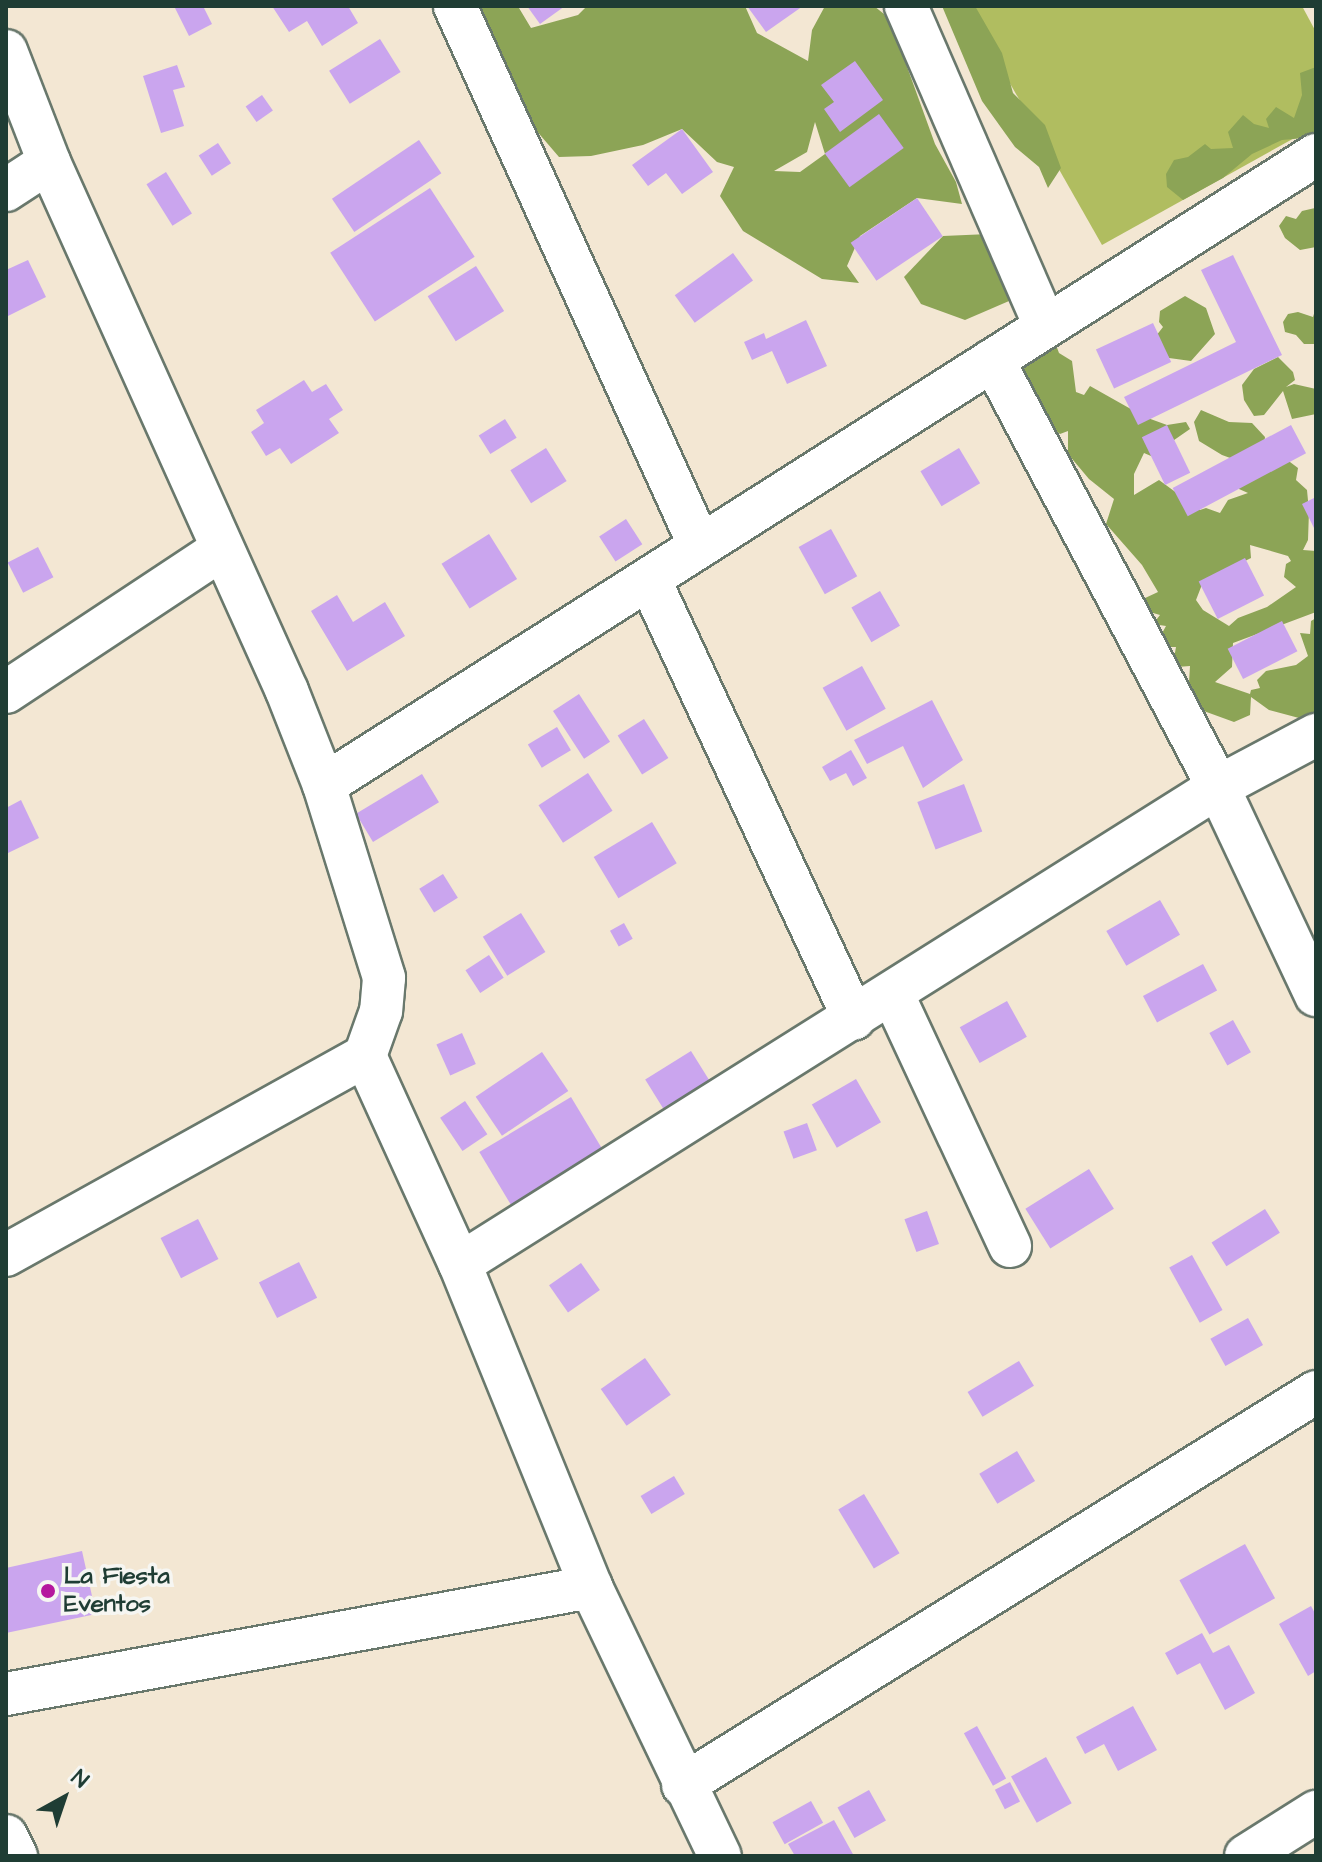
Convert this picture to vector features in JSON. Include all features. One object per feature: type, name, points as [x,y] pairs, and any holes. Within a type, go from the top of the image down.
[{"type":"street","points":[[455,6],[700,546]]},
{"type":"street","points":[[906,6],[1045,326]]},
{"type":"street","points":[[6,51],[49,162],[287,691],[324,785],[384,978],[381,1011],[365,1056],[6,1255]]},
{"type":"street","points":[[324,785],[1316,155]]},
{"type":"street","points":[[6,190],[49,162]]},
{"type":"street","points":[[993,360],[1218,787],[1316,995]]},
{"type":"street","points":[[6,692],[222,549]]},
{"type":"street","points":[[649,579],[854,1019]]},
{"type":"street","points":[[460,1264],[893,995],[1218,787],[1316,735]]},
{"type":"street","points":[[893,995],[1010,1246]]},
{"type":"street","points":[[365,1056],[460,1264],[591,1587],[683,1785],[720,1856]]},
{"type":"street","points":[[683,1785],[1316,1392]]},
{"type":"street","points":[[6,1694],[591,1587]]},
{"type":"street","points":[[1246,1856],[1316,1812]]},
{"type":"street","points":[[6,1836],[16,1856]]},
{"type":"green space","points":[[465,6],[521,6],[519,8],[531,28],[578,15],[587,6],[745,6],[757,33],[808,61],[812,30],[825,6],[874,6],[884,14],[897,39],[935,144],[956,182],[962,204],[917,198],[860,236],[847,266],[859,283],[822,279],[743,231],[720,196],[734,167],[717,162],[682,129],[643,145],[591,156],[559,157],[529,122]],"holes":[[[815,122],[825,154],[800,172],[774,171],[807,152]]]},
{"type":"green space","points":[[942,6],[975,6],[1002,53],[1013,93],[1045,125],[1061,168],[1048,188],[1039,167],[1015,147],[982,101]]},
{"type":"green space","points":[[966,6],[1302,6],[1316,32],[1316,126],[1102,245]]},
{"type":"green space","points":[[1316,67],[1316,137],[1282,140],[1252,154],[1223,178],[1183,200],[1167,187],[1166,174],[1174,160],[1188,157],[1205,144],[1211,149],[1233,148],[1228,132],[1243,115],[1254,124],[1269,128],[1266,119],[1276,107],[1294,118],[1302,95],[1300,73]]},
{"type":"green space","points":[[1315,208],[1316,247],[1300,250],[1285,238],[1279,226],[1286,216],[1296,219],[1302,211]]},
{"type":"green space","points":[[989,234],[1016,298],[965,320],[921,304],[904,277],[943,236]]},
{"type":"green space","points":[[1185,296],[1206,308],[1215,334],[1191,361],[1169,358],[1156,336],[1163,327],[1159,322],[1160,311]]},
{"type":"green space","points":[[1316,307],[1316,344],[1304,344],[1296,335],[1285,332],[1283,322],[1288,314],[1298,312],[1313,317]]},
{"type":"green space","points":[[1056,345],[1059,353],[1072,361],[1076,392],[1084,395],[1090,386],[1145,417],[1167,425],[1186,422],[1190,429],[1151,456],[1144,453],[1134,474],[1134,495],[1159,480],[1200,510],[1206,508],[1220,513],[1228,500],[1248,493],[1239,489],[1239,483],[1282,456],[1298,468],[1296,480],[1307,490],[1309,511],[1308,540],[1303,550],[1316,551],[1316,612],[1233,643],[1232,667],[1215,682],[1250,694],[1251,690],[1260,688],[1257,680],[1266,671],[1296,665],[1308,656],[1300,633],[1310,634],[1311,621],[1316,618],[1316,715],[1299,718],[1269,710],[1251,697],[1250,715],[1234,722],[1201,710],[1188,699],[1190,666],[1177,667],[1174,658],[1176,647],[1169,647],[1160,637],[1166,626],[1153,624],[1160,615],[1136,608],[1143,599],[1158,592],[1142,565],[1106,524],[1114,499],[1089,479],[1068,454],[1068,431],[1060,434],[1039,418],[1004,346]],"holes":[[[1250,545],[1288,556],[1291,561],[1286,564],[1284,577],[1296,587],[1267,607],[1238,618],[1229,626],[1203,610],[1196,600],[1203,582],[1251,558]]]},
{"type":"green space","points":[[1278,357],[1293,372],[1295,380],[1286,387],[1294,384],[1316,389],[1316,414],[1292,419],[1283,391],[1264,415],[1254,416],[1244,400],[1242,385],[1254,369]]},
{"type":"green space","points":[[1201,410],[1229,422],[1252,423],[1265,437],[1264,445],[1233,459],[1222,455],[1199,441],[1194,422]]},
{"type":"building","points":[[174,6],[203,6],[212,24],[189,36]]},
{"type":"building","points":[[272,6],[348,6],[358,23],[322,46],[307,21],[289,32]]},
{"type":"building","points":[[527,6],[565,6],[540,24]]},
{"type":"building","points":[[747,6],[803,6],[766,32]]},
{"type":"building","points":[[380,39],[401,72],[350,104],[329,71]]},
{"type":"building","points":[[855,61],[883,100],[840,132],[824,109],[834,102],[821,85]]},
{"type":"building","points":[[177,65],[185,87],[173,90],[184,126],[161,133],[143,76]]},
{"type":"building","points":[[262,95],[273,111],[257,122],[246,106]]},
{"type":"building","points":[[879,114],[904,148],[849,187],[825,153]]},
{"type":"building","points":[[682,129],[713,172],[682,194],[666,173],[648,186],[632,165]]},
{"type":"building","points":[[419,140],[441,173],[354,232],[332,199]]},
{"type":"building","points":[[218,143],[231,163],[212,176],[199,156]]},
{"type":"building","points":[[166,172],[192,214],[172,226],[146,184]]},
{"type":"building","points":[[430,188],[475,257],[375,322],[330,253]]},
{"type":"building","points":[[917,198],[943,236],[876,281],[851,243]]},
{"type":"building","points":[[733,253],[753,281],[695,323],[675,295]]},
{"type":"building","points":[[1233,255],[1282,355],[1138,425],[1124,397],[1236,342],[1201,270]]},
{"type":"building","points":[[28,260],[46,297],[6,317],[6,270]]},
{"type":"building","points":[[476,266],[504,311],[456,341],[428,296]]},
{"type":"building","points":[[806,320],[827,366],[787,384],[772,351],[752,360],[744,342],[764,333],[766,339]]},
{"type":"building","points":[[1153,323],[1171,362],[1114,389],[1096,350]]},
{"type":"building","points":[[304,380],[312,392],[326,384],[343,410],[329,419],[339,433],[291,464],[280,448],[266,456],[251,432],[264,423],[256,410]]},
{"type":"building","points":[[505,419],[517,438],[490,454],[479,435]]},
{"type":"building","points":[[1167,425],[1190,473],[1165,485],[1142,437]]},
{"type":"building","points":[[1291,425],[1306,453],[1188,516],[1173,488]]},
{"type":"building","points":[[546,448],[567,481],[531,503],[510,470]]},
{"type":"building","points":[[959,448],[980,483],[942,506],[920,471]]},
{"type":"building","points":[[1316,497],[1316,532],[1302,504]]},
{"type":"building","points":[[626,519],[642,544],[616,562],[599,536]]},
{"type":"building","points":[[831,529],[857,576],[825,594],[799,547]]},
{"type":"building","points":[[489,534],[517,579],[470,609],[442,564]]},
{"type":"building","points":[[38,547],[53,577],[23,593],[8,562]]},
{"type":"building","points":[[1245,558],[1264,595],[1218,619],[1199,582]]},
{"type":"building","points":[[880,591],[900,626],[871,642],[851,608]]},
{"type":"building","points":[[337,595],[353,622],[385,602],[405,636],[347,671],[311,611]]},
{"type":"building","points":[[1282,621],[1297,651],[1243,679],[1228,649]]},
{"type":"building","points":[[862,666],[886,709],[846,731],[823,688]]},
{"type":"building","points":[[579,694],[610,742],[584,759],[553,711]]},
{"type":"building","points":[[932,700],[963,760],[923,788],[903,746],[867,764],[854,740]]},
{"type":"building","points":[[644,719],[668,758],[642,774],[618,735]]},
{"type":"building","points":[[557,727],[571,750],[542,768],[528,745]]},
{"type":"building","points":[[851,750],[867,778],[853,786],[846,773],[830,781],[822,767]]},
{"type":"building","points":[[588,773],[613,811],[563,843],[539,805]]},
{"type":"building","points":[[422,774],[439,802],[373,842],[356,814]]},
{"type":"building","points":[[964,784],[982,832],[936,850],[917,802]]},
{"type":"building","points":[[21,800],[39,838],[8,853],[6,808]]},
{"type":"building","points":[[652,822],[677,863],[618,898],[594,857]]},
{"type":"building","points":[[443,874],[458,898],[434,913],[419,889]]},
{"type":"building","points":[[1160,900],[1180,935],[1126,966],[1106,931]]},
{"type":"building","points":[[521,913],[545,952],[507,976],[483,937]]},
{"type":"building","points":[[624,923],[633,939],[619,947],[610,931]]},
{"type":"building","points":[[489,955],[504,978],[480,993],[466,970]]},
{"type":"building","points":[[1203,964],[1217,990],[1157,1022],[1143,996]]},
{"type":"building","points":[[1007,1001],[1027,1037],[980,1063],[960,1027]]},
{"type":"building","points":[[1233,1020],[1251,1052],[1227,1065],[1209,1033]]},
{"type":"building","points":[[462,1033],[476,1064],[450,1075],[436,1044]]},
{"type":"building","points":[[691,1051],[712,1084],[666,1113],[645,1080]]},
{"type":"building","points":[[542,1052],[568,1091],[502,1136],[476,1097]]},
{"type":"building","points":[[856,1079],[881,1122],[837,1148],[812,1104]]},
{"type":"building","points":[[571,1097],[603,1151],[512,1206],[479,1152]]},
{"type":"building","points":[[465,1101],[487,1134],[462,1151],[440,1118]]},
{"type":"building","points":[[807,1123],[817,1150],[793,1159],[784,1132]]},
{"type":"building","points":[[1089,1169],[1114,1209],[1050,1249],[1025,1209]]},
{"type":"building","points":[[1265,1209],[1280,1233],[1226,1266],[1212,1242]]},
{"type":"building","points":[[927,1211],[939,1244],[916,1252],[904,1219]]},
{"type":"building","points":[[198,1219],[218,1259],[181,1278],[161,1238]]},
{"type":"building","points":[[1192,1255],[1223,1310],[1200,1323],[1169,1268]]},
{"type":"building","points":[[299,1262],[317,1298],[277,1318],[259,1282]]},
{"type":"building","points":[[581,1263],[600,1290],[568,1312],[549,1285]]},
{"type":"building","points":[[1248,1318],[1263,1345],[1225,1366],[1210,1339]]},
{"type":"building","points":[[645,1358],[671,1395],[627,1426],[601,1389]]},
{"type":"building","points":[[1019,1361],[1034,1386],[983,1417],[968,1392]]},
{"type":"building","points":[[1017,1451],[1035,1481],[997,1504],[979,1474]]},
{"type":"building","points":[[674,1476],[685,1494],[651,1514],[641,1496]]},
{"type":"building","points":[[864,1494],[900,1553],[874,1569],[838,1509]]},
{"type":"building","points":[[1245,1544],[1275,1598],[1209,1635],[1179,1580]]},
{"type":"building","name":"La Fiesta Eventos","points":[[82,1551],[96,1614],[6,1633],[6,1568]]},
{"type":"building","points":[[1311,1606],[1316,1615],[1316,1671],[1308,1676],[1279,1624]]},
{"type":"building","points":[[1202,1633],[1213,1653],[1229,1645],[1255,1693],[1225,1710],[1200,1663],[1177,1675],[1165,1653]]},
{"type":"building","points":[[1133,1706],[1157,1750],[1118,1771],[1104,1744],[1085,1754],[1076,1737]]},
{"type":"building","points":[[977,1726],[1006,1778],[993,1786],[964,1733]]},
{"type":"building","points":[[1046,1757],[1072,1803],[1037,1823],[1011,1776]]},
{"type":"building","points":[[1010,1782],[1020,1802],[1005,1809],[995,1790]]},
{"type":"building","points":[[869,1790],[886,1821],[854,1838],[838,1807]]},
{"type":"building","points":[[811,1801],[823,1823],[785,1844],[773,1822]]},
{"type":"building","points":[[834,1820],[854,1856],[795,1856],[788,1844]]},
{"type":"place","name":"La Fiesta Eventos","points":[[48,1591]]}]
